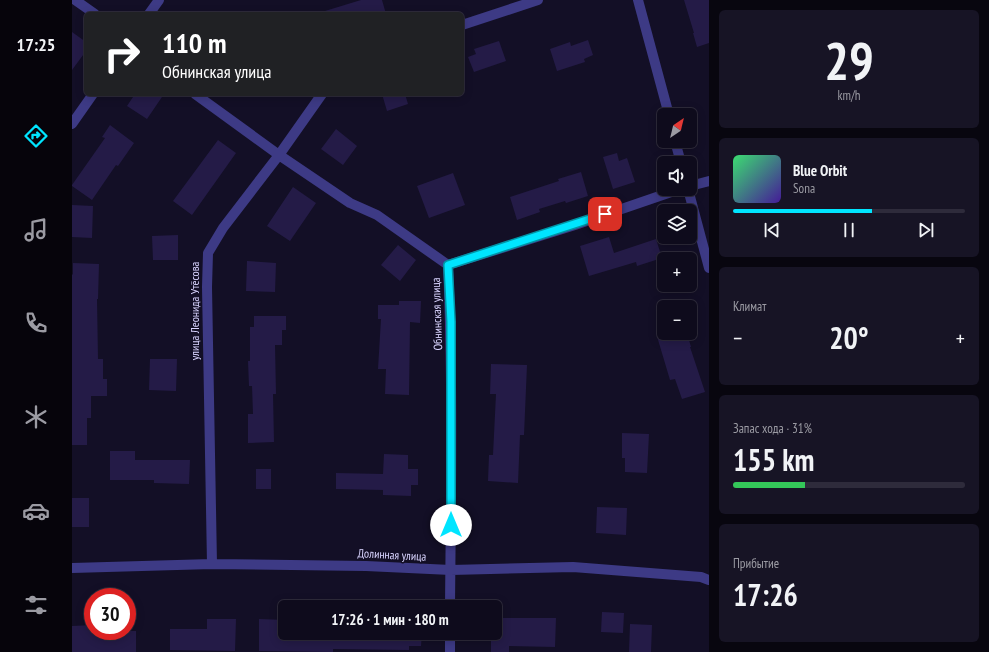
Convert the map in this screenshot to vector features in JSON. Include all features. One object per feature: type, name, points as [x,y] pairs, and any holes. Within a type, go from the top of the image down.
[{"type":"street","points":[[75,0],[91,12]]},
{"type":"street","points":[[150,12],[159,0]]},
{"type":"street","points":[[464,25],[538,0]]},
{"type":"street","points":[[638,0],[667,108]]},
{"type":"street","points":[[72,124],[92,96]]},
{"type":"street","points":[[198,96],[278,155],[350,203],[376,215],[448,265]]},
{"type":"street","name":"улица Леонида Утёсова","points":[[212,564],[207,295],[208,253],[223,228],[321,96]]},
{"type":"street","points":[[697,184],[709,181]]},
{"type":"street","name":"Обнинская улица","points":[[450,600],[451,330],[448,265],[575,225],[660,196]]},
{"type":"street","points":[[690,196],[709,268]]},
{"type":"street","name":"Долинная улица","points":[[72,568],[212,564],[366,566],[451,570],[573,567],[701,577],[709,580]]},
{"type":"street","points":[[450,640],[450,652]]},
{"type":"building","points":[[361,0],[382,0],[385,12],[325,12]]},
{"type":"building","points":[[684,0],[709,0],[709,43],[697,47]]},
{"type":"building","points":[[72,32],[84,41],[84,54],[72,70]]},
{"type":"building","points":[[588,40],[593,55],[584,59],[585,62],[557,71],[550,49],[570,42],[571,46]]},
{"type":"building","points":[[499,41],[506,61],[474,72],[468,57],[476,54],[474,49]]},
{"type":"building","points":[[134,96],[163,96],[147,119],[127,106]]},
{"type":"building","points":[[383,96],[406,96],[408,104],[387,111]]},
{"type":"building","points":[[110,125],[134,143],[118,166],[116,165],[92,200],[72,185],[105,138],[102,137]]},
{"type":"building","points":[[336,129],[357,146],[343,165],[321,149]]},
{"type":"building","points":[[218,140],[236,153],[192,215],[173,201]]},
{"type":"building","points":[[617,153],[619,161],[627,158],[635,182],[613,189],[603,157]]},
{"type":"building","points":[[581,172],[588,196],[539,209],[540,212],[517,220],[510,197]]},
{"type":"building","points":[[453,173],[465,205],[429,218],[417,186]]},
{"type":"building","points":[[293,187],[316,203],[290,241],[267,226]]},
{"type":"building","points":[[72,205],[93,206],[92,238],[72,237]]},
{"type":"building","points":[[178,235],[178,260],[153,260],[152,236]]},
{"type":"building","points":[[609,237],[614,253],[656,239],[660,252],[657,252],[657,260],[637,266],[636,262],[589,276],[580,246]]},
{"type":"building","points":[[398,245],[416,260],[400,281],[381,265]]},
{"type":"building","points":[[247,261],[276,263],[275,292],[246,291]]},
{"type":"building","points":[[73,263],[99,264],[97,299],[98,359],[103,359],[103,379],[107,379],[107,396],[91,396],[91,418],[87,418],[87,445],[72,445]]},
{"type":"building","points":[[399,301],[421,301],[420,323],[410,322],[409,395],[385,394],[386,369],[378,369],[381,319],[378,319],[378,305],[399,305]]},
{"type":"building","points":[[254,316],[286,316],[286,330],[282,330],[282,345],[275,345],[276,394],[273,394],[274,442],[248,443],[248,414],[253,414],[252,386],[249,386],[248,361],[250,361],[250,327],[254,327]]},
{"type":"building","points":[[658,340],[689,340],[705,392],[682,399],[675,379],[670,380]]},
{"type":"building","points":[[150,359],[177,359],[176,391],[149,390]]},
{"type":"building","points":[[491,364],[527,365],[524,435],[520,435],[518,483],[488,481],[489,455],[493,455],[496,394],[490,394]]},
{"type":"building","points":[[622,433],[649,434],[647,473],[625,472],[625,458],[622,458]]},
{"type":"building","points":[[110,451],[135,451],[135,460],[190,460],[189,484],[154,483],[154,480],[110,480]]},
{"type":"building","points":[[384,454],[408,455],[408,469],[418,469],[418,485],[411,485],[411,496],[383,495],[383,490],[336,489],[336,473],[383,474]]},
{"type":"building","points":[[256,469],[271,469],[271,489],[256,489]]},
{"type":"building","points":[[72,498],[89,498],[89,527],[72,527]]},
{"type":"building","points":[[597,507],[627,508],[626,535],[596,533]]},
{"type":"building","points":[[602,612],[624,613],[623,633],[601,632]]},
{"type":"building","points":[[502,618],[556,618],[555,647],[509,646],[509,652],[491,652],[491,640],[502,640]]},
{"type":"building","points":[[207,619],[236,619],[235,651],[170,650],[170,629],[207,629]]},
{"type":"building","points":[[259,619],[278,620],[278,640],[421,640],[421,646],[409,646],[409,650],[333,649],[333,652],[259,651]]},
{"type":"building","points":[[630,624],[652,625],[651,652],[629,652]]},
{"type":"building","points":[[84,625],[84,640],[136,640],[136,652],[72,652],[72,626]]},
{"type":"route","points":[[451,525],[451,322],[448,265],[605,214]]}]
